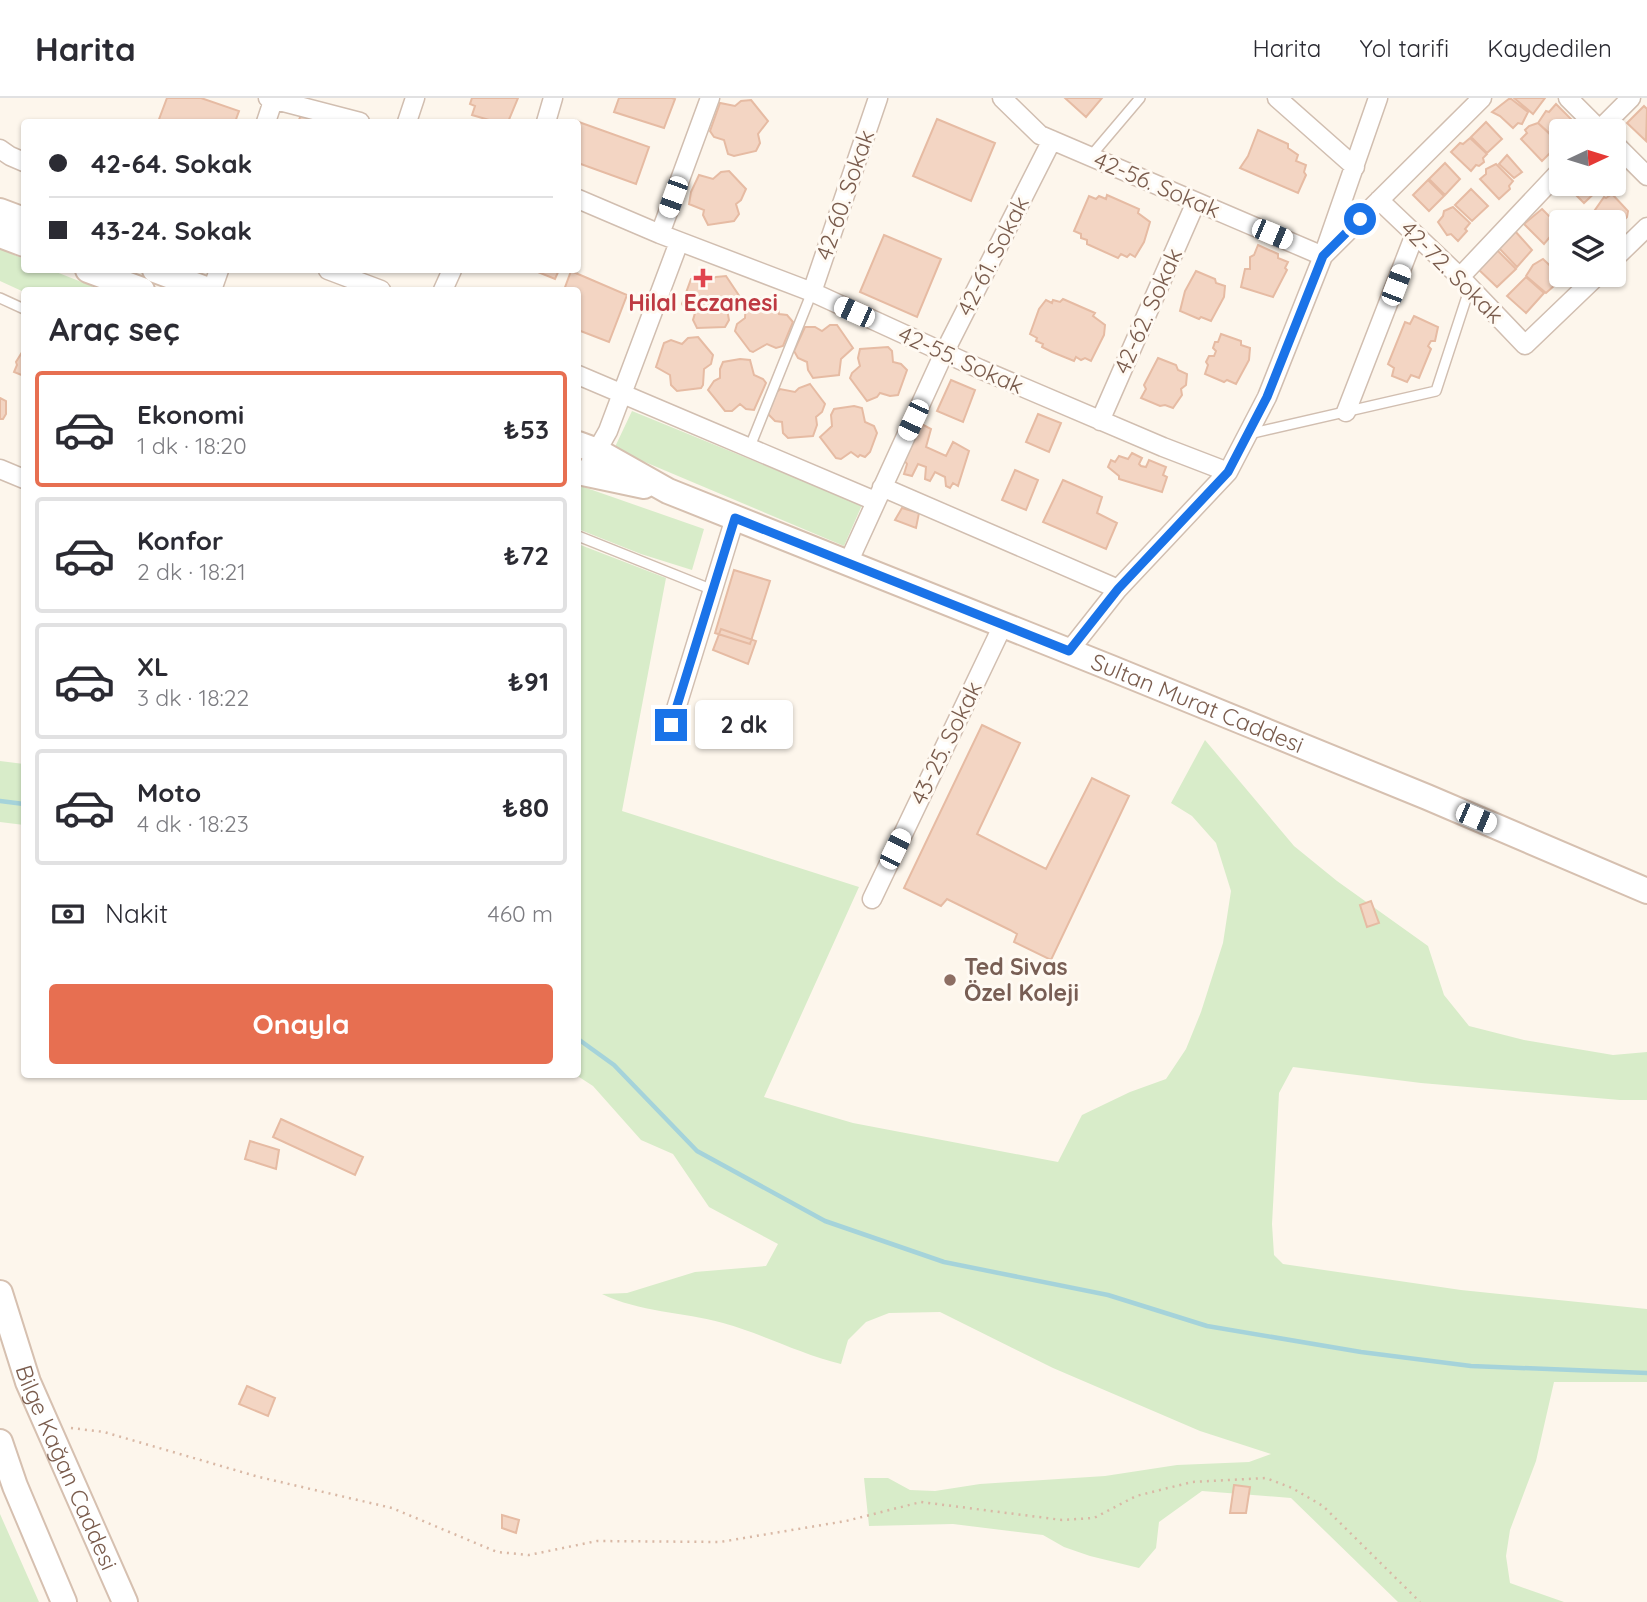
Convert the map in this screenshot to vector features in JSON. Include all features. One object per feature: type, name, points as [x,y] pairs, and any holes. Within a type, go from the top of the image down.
[{"type":"street","points":[[408,119],[415,98]]},
{"type":"street","points":[[547,119],[553,98]]},
{"type":"street","points":[[660,234],[710,98]]},
{"type":"street","name":"42-60. Sokak","points":[[812,292],[878,98]]},
{"type":"street","name":"42-56. Sokak","points":[[1002,98],[1040,135],[1323,256]]},
{"type":"street","points":[[1277,98],[1355,167]]},
{"type":"street","points":[[1069,651],[1118,589],[1228,472],[1267,397],[1323,256],[1378,98]]},
{"type":"street","points":[[1323,256],[1482,98]]},
{"type":"street","points":[[1568,98],[1588,119]]},
{"type":"street","points":[[1611,119],[1631,98]]},
{"type":"street","points":[[267,119],[272,99],[349,119]]},
{"type":"street","name":"42-61. Sokak","points":[[848,563],[944,353],[1052,140]]},
{"type":"street","points":[[0,149],[21,161]]},
{"type":"street","points":[[1626,155],[1647,176]]},
{"type":"street","points":[[1465,282],[1549,184]]},
{"type":"street","name":"42-55. Sokak","points":[[581,200],[679,242],[812,292],[1100,421],[1228,472]]},
{"type":"street","name":"42-72. Sokak","points":[[1379,200],[1465,282],[1525,345],[1585,287]]},
{"type":"street","name":"42-62. Sokak","points":[[1100,421],[1196,201]]},
{"type":"street","points":[[0,211],[21,219]]},
{"type":"street","points":[[1626,247],[1647,227]]},
{"type":"street","points":[[1346,412],[1415,234]]},
{"type":"street","points":[[0,235],[21,243]]},
{"type":"street","points":[[668,491],[581,473],[587,447],[608,431],[679,242]]},
{"type":"street","points":[[96,273],[134,287]]},
{"type":"street","points":[[163,273],[202,287]]},
{"type":"street","points":[[336,273],[373,287]]},
{"type":"street","points":[[581,376],[750,449],[878,494],[1118,589]]},
{"type":"street","points":[[587,447],[668,491]]},
{"type":"street","points":[[0,469],[21,478]]},
{"type":"street","name":"Sultan Murat Caddesi","points":[[668,491],[1427,797],[1647,891]]},
{"type":"street","points":[[671,725],[735,518]]},
{"type":"street","name":"43-25. Sokak","points":[[872,899],[1003,625]]},
{"type":"street","name":"Bilge Kağan Caddesi","points":[[0,1293],[28,1382],[125,1602]]},
{"type":"street","points":[[0,1442],[15,1486],[64,1602]]},
{"type":"lane","points":[[1090,156],[1140,98]]},
{"type":"lane","points":[[1247,434],[1436,391],[1465,282]]},
{"type":"lane","points":[[750,449],[812,292]]},
{"type":"lane","points":[[0,298],[21,308]]},
{"type":"lane","points":[[581,537],[713,590]]},
{"type":"path","points":[[47,1424],[104,1432],[259,1477],[392,1508],[497,1552],[529,1555],[597,1541],[720,1542],[846,1521],[921,1502],[1062,1520],[1094,1518],[1136,1496],[1192,1482],[1266,1478],[1292,1488],[1323,1506],[1420,1602]]},
{"type":"green space","points":[[0,249],[21,258],[21,273],[59,273],[94,287],[21,287],[21,291],[0,281]]},
{"type":"green space","points":[[632,411],[862,505],[844,546],[614,449]]},
{"type":"green space","points":[[581,486],[704,529],[692,570],[641,554],[581,530]]},
{"type":"green space","points":[[581,545],[666,578],[622,811],[859,887],[764,1097],[853,1123],[1058,1162],[1082,1115],[1130,1092],[1166,1079],[1186,1049],[1201,1012],[1223,943],[1231,891],[1216,843],[1192,816],[1171,803],[1205,740],[1294,846],[1337,881],[1428,946],[1444,995],[1469,1026],[1524,1040],[1613,1055],[1647,1052],[1647,1100],[1421,1083],[1293,1067],[1279,1093],[1272,1224],[1274,1255],[1283,1264],[1461,1290],[1647,1309],[1647,1382],[1554,1382],[1536,1461],[1510,1530],[1506,1556],[1510,1583],[1564,1602],[1398,1602],[1291,1498],[1202,1491],[1159,1522],[1156,1548],[1139,1568],[1090,1556],[1064,1547],[1043,1535],[953,1524],[869,1526],[864,1478],[888,1478],[910,1490],[935,1491],[980,1484],[1105,1476],[1177,1465],[1249,1462],[1271,1454],[1200,1431],[1053,1368],[940,1312],[889,1313],[866,1322],[848,1340],[841,1364],[723,1323],[631,1305],[602,1294],[627,1293],[695,1272],[766,1266],[778,1244],[709,1207],[673,1154],[641,1140],[593,1086],[581,1078]]},
{"type":"green space","points":[[0,761],[21,764],[21,825],[0,822]]},
{"type":"green space","points":[[0,1514],[39,1602],[0,1602]]},
{"type":"building","points":[[167,98],[201,98],[239,111],[236,119],[159,119]]},
{"type":"building","points":[[472,98],[518,98],[509,119],[486,119],[472,115],[475,106],[470,104]]},
{"type":"building","points":[[619,98],[675,99],[664,128],[614,112]]},
{"type":"building","points":[[1065,98],[1102,98],[1086,117]]},
{"type":"building","points":[[1510,98],[1528,112],[1522,124],[1518,123],[1513,128],[1492,112]]},
{"type":"building","points":[[1514,98],[1545,98],[1533,114]]},
{"type":"building","points":[[751,100],[768,121],[758,134],[760,143],[756,151],[734,156],[728,154],[724,140],[714,137],[710,131],[720,103],[735,106],[741,101]]},
{"type":"building","points":[[1556,104],[1571,119],[1549,119],[1549,133],[1538,123],[1546,111],[1549,112]]},
{"type":"building","points":[[1644,106],[1647,109],[1646,141],[1627,123]]},
{"type":"building","points":[[937,119],[995,143],[971,201],[913,176]]},
{"type":"building","points":[[1486,122],[1502,139],[1487,153],[1471,137]]},
{"type":"building","points":[[581,123],[649,147],[636,184],[581,164]]},
{"type":"building","points":[[1538,123],[1549,133],[1549,154],[1542,161],[1521,139],[1529,126]]},
{"type":"building","points":[[1258,130],[1288,144],[1288,148],[1298,155],[1296,161],[1306,165],[1306,175],[1298,193],[1240,168]]},
{"type":"building","points":[[1470,138],[1487,154],[1483,158],[1484,162],[1471,171],[1451,152]]},
{"type":"building","points":[[1507,155],[1522,172],[1514,178],[1499,164]]},
{"type":"building","points":[[1445,163],[1460,179],[1445,195],[1429,179]]},
{"type":"building","points":[[1496,164],[1513,181],[1510,189],[1499,199],[1480,179],[1486,174],[1486,169]]},
{"type":"building","points":[[729,171],[746,189],[736,204],[739,214],[734,221],[708,225],[703,215],[704,210],[689,204],[691,192],[699,175],[713,179],[721,172]]},
{"type":"building","points":[[1428,180],[1444,196],[1429,211],[1413,195]]},
{"type":"building","points":[[1471,189],[1488,206],[1472,221],[1455,205]]},
{"type":"building","points":[[1107,195],[1139,209],[1138,213],[1150,222],[1144,242],[1135,257],[1121,254],[1118,258],[1087,244],[1081,234],[1074,231],[1089,196],[1106,199]]},
{"type":"building","points":[[1577,196],[1591,196],[1584,203]]},
{"type":"building","points":[[1614,196],[1628,211],[1627,217],[1626,210],[1595,210],[1604,197]]},
{"type":"building","points":[[1453,207],[1470,223],[1458,241],[1451,234],[1447,235],[1438,222],[1444,211]]},
{"type":"building","points":[[1542,209],[1549,216],[1549,238],[1544,244],[1524,224]]},
{"type":"building","points":[[1515,231],[1532,250],[1517,267],[1498,247]]},
{"type":"building","points":[[884,235],[941,259],[917,317],[860,292]]},
{"type":"building","points":[[1258,245],[1288,262],[1285,268],[1287,270],[1273,297],[1241,287],[1245,269],[1250,269],[1250,257],[1254,255]]},
{"type":"building","points":[[1497,250],[1516,269],[1497,287],[1478,269]]},
{"type":"building","points":[[1543,259],[1549,265],[1549,287],[1553,287],[1546,293],[1526,276],[1533,265]]},
{"type":"building","points":[[1196,271],[1225,286],[1224,297],[1211,321],[1180,311],[1185,291]]},
{"type":"building","points":[[540,273],[558,273],[555,279]]},
{"type":"building","points":[[570,273],[576,273],[627,295],[609,342],[581,331],[581,287],[565,287]]},
{"type":"building","points":[[726,276],[740,297],[730,312],[727,309],[729,320],[725,327],[697,328],[693,320],[695,313],[685,309],[682,304],[691,279],[695,277],[709,281]]},
{"type":"building","points":[[1526,277],[1544,293],[1526,313],[1507,296]]},
{"type":"building","points":[[770,297],[777,302],[779,314],[787,315],[793,322],[783,346],[776,348],[767,344],[750,351],[735,331],[737,324],[745,318],[746,301]]},
{"type":"building","points":[[1063,299],[1095,313],[1093,316],[1105,325],[1104,335],[1091,361],[1076,357],[1074,361],[1052,352],[1042,347],[1043,344],[1030,334],[1039,309],[1046,300],[1052,303],[1053,300],[1060,302]]},
{"type":"building","points":[[1414,316],[1438,327],[1435,341],[1431,341],[1428,346],[1431,349],[1419,378],[1411,375],[1407,382],[1392,376],[1394,368],[1388,364],[1405,322],[1410,324]]},
{"type":"building","points":[[830,325],[837,325],[853,348],[841,359],[839,375],[813,378],[807,362],[798,358],[794,351],[805,327],[815,327],[822,331]]},
{"type":"building","points":[[1221,334],[1241,341],[1241,345],[1250,348],[1249,360],[1236,384],[1205,374],[1208,365],[1206,362],[1209,356],[1214,356],[1216,351],[1213,348]]},
{"type":"building","points":[[698,337],[713,355],[711,364],[704,369],[703,385],[701,388],[677,391],[671,385],[670,375],[656,367],[664,343],[671,340],[682,344],[688,338]]},
{"type":"building","points":[[888,347],[892,351],[893,362],[901,364],[907,370],[898,395],[880,393],[867,401],[850,378],[860,366],[860,349]]},
{"type":"building","points":[[21,354],[21,375],[14,372]]},
{"type":"building","points":[[1158,358],[1176,365],[1178,370],[1187,374],[1186,385],[1181,389],[1182,395],[1173,408],[1141,398],[1146,389],[1144,385]]},
{"type":"building","points":[[750,360],[754,375],[766,383],[754,410],[746,409],[740,404],[732,411],[725,411],[708,390],[714,381],[720,378],[723,362]]},
{"type":"building","points":[[951,380],[975,390],[963,422],[937,411]]},
{"type":"building","points":[[810,384],[825,404],[816,417],[817,425],[813,436],[788,438],[783,433],[782,422],[775,421],[768,414],[775,394],[780,389],[795,392]]},
{"type":"building","points":[[0,398],[6,401],[6,414],[3,419],[0,419]]},
{"type":"building","points":[[854,406],[862,408],[865,422],[874,426],[877,433],[870,452],[865,457],[858,457],[851,452],[841,459],[836,458],[820,437],[832,426],[831,415],[834,409]]},
{"type":"building","points":[[1038,414],[1061,423],[1049,452],[1026,442]]},
{"type":"building","points":[[914,420],[931,429],[926,447],[946,456],[953,442],[969,451],[958,486],[953,483],[950,488],[946,486],[945,477],[935,472],[930,481],[925,479],[926,467],[918,464],[912,476],[904,474],[907,464],[904,460]]},
{"type":"building","points":[[1132,453],[1142,458],[1139,464],[1141,466],[1146,467],[1149,460],[1166,467],[1163,475],[1167,477],[1162,492],[1119,479],[1108,467],[1111,460],[1115,462],[1119,456],[1128,459]]},
{"type":"building","points":[[1015,470],[1038,480],[1026,510],[1002,500]]},
{"type":"building","points":[[1063,480],[1102,497],[1097,513],[1117,523],[1106,549],[1043,522]]},
{"type":"building","points":[[902,508],[919,513],[916,528],[895,520]]},
{"type":"building","points":[[734,570],[770,581],[750,644],[715,633]]},
{"type":"building","points":[[721,629],[756,641],[748,664],[713,650]]},
{"type":"building","points":[[982,725],[1020,743],[977,834],[1046,869],[1092,778],[1129,796],[1051,960],[1014,942],[1017,934],[947,899],[941,906],[904,888]]},
{"type":"building","points":[[1371,901],[1379,923],[1367,927],[1360,905]]},
{"type":"building","points":[[281,1119],[363,1157],[355,1175],[273,1137]]},
{"type":"building","points":[[250,1141],[279,1150],[276,1169],[245,1159]]},
{"type":"building","points":[[247,1386],[275,1398],[268,1416],[239,1404]]},
{"type":"building","points":[[1234,1485],[1250,1487],[1246,1513],[1230,1513]]},
{"type":"building","points":[[502,1515],[519,1520],[516,1533],[502,1528]]},
{"type":"waterway","points":[[0,801],[21,804]]},
{"type":"waterway","points":[[581,1041],[614,1065],[697,1151],[825,1221],[944,1262],[1108,1295],[1207,1326],[1361,1352],[1471,1366],[1647,1373]]},
{"type":"place","name":"Hilal Eczanesi","points":[[703,278]]},
{"type":"place","name":"Ted Sivas Özel Koleji","points":[[950,980]]},
{"type":"route","points":[[671,725],[735,518],[1069,651],[1118,589],[1228,472],[1267,397],[1323,256],[1360,219]]}]
